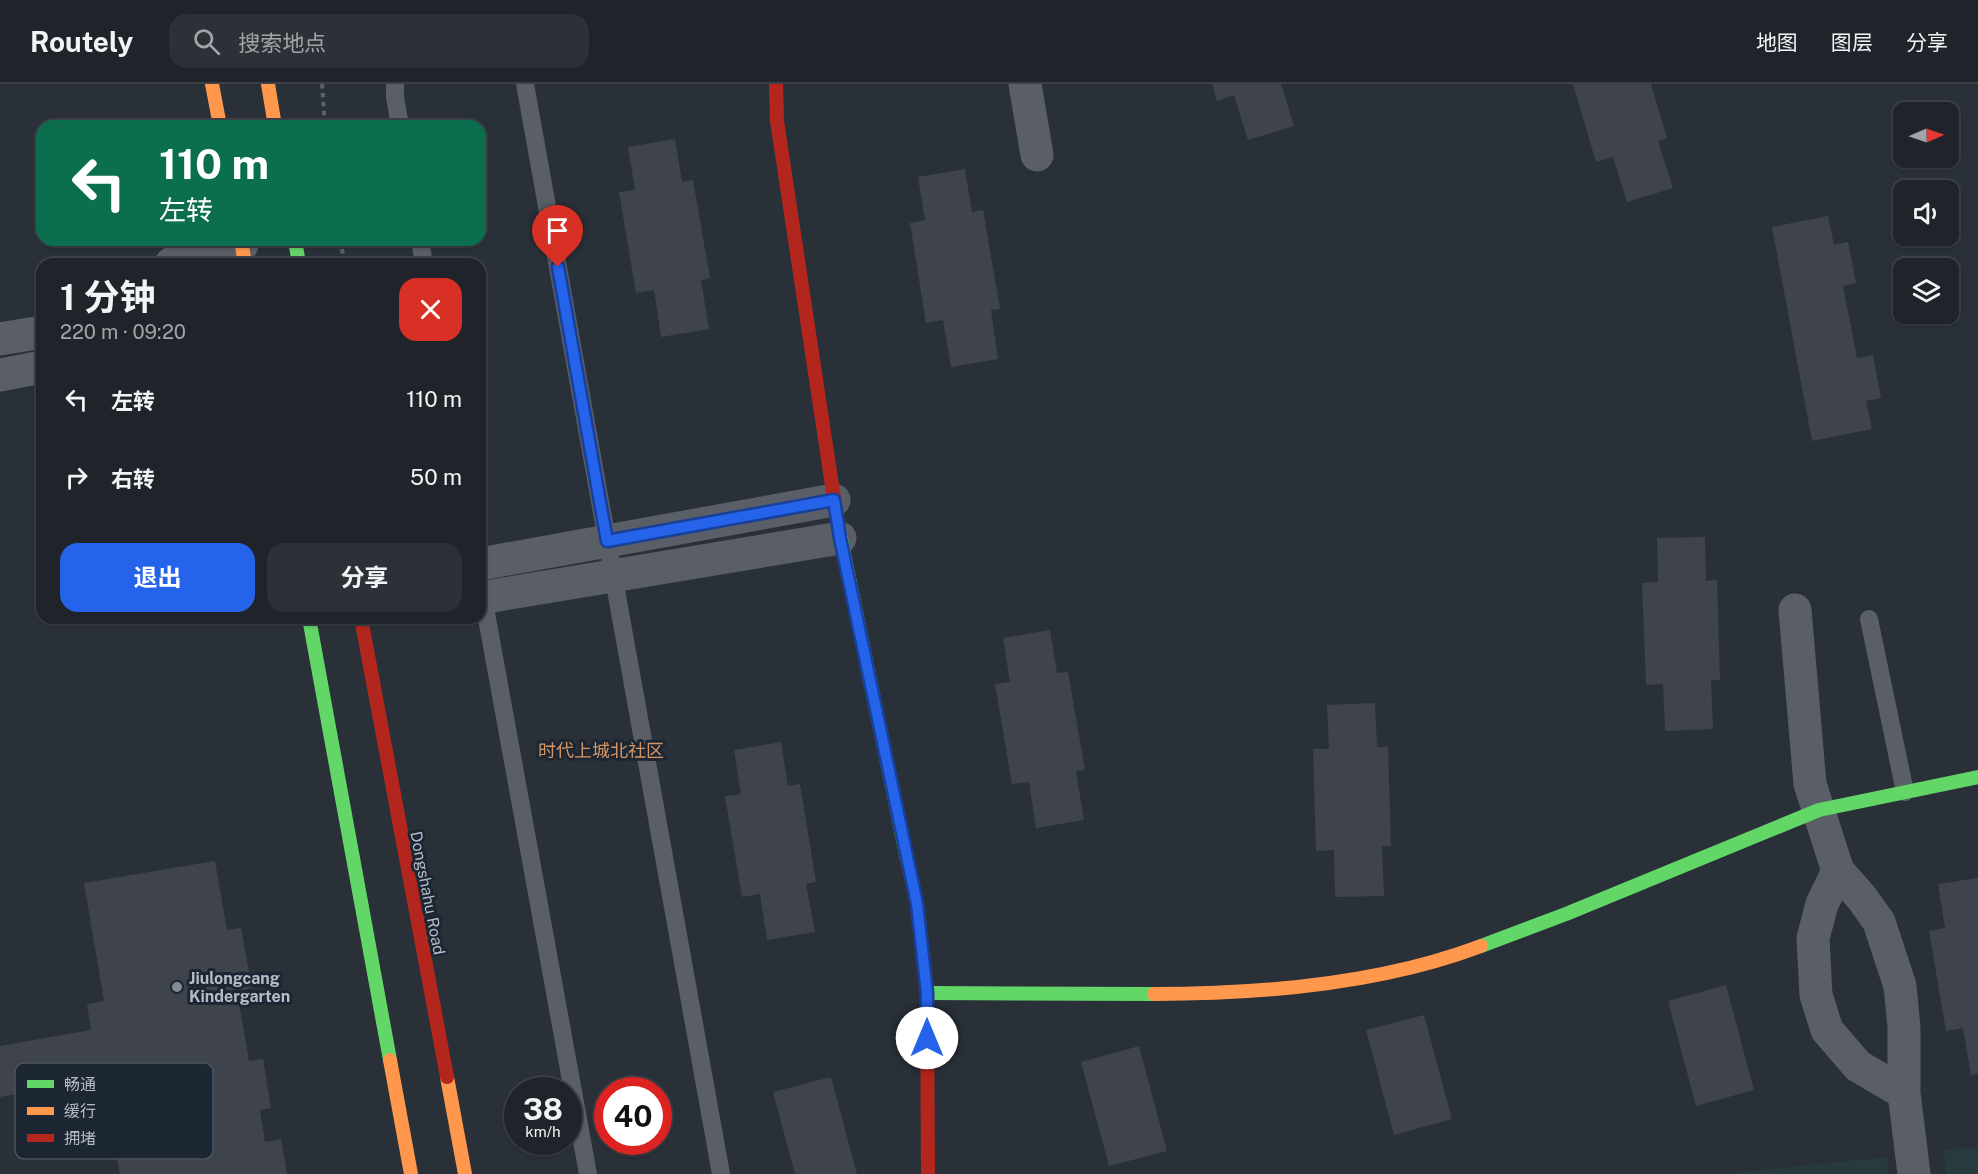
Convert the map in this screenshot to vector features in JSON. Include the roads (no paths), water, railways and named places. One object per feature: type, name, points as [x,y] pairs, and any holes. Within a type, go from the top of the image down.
[{"type":"street","points":[[212,84],[219,120]]},
{"type":"street","points":[[268,84],[274,120]]},
{"type":"street","points":[[776,84],[777,121],[840,538],[917,904],[927,993],[928,1174]]},
{"type":"street","points":[[1025,84],[1037,155]]},
{"type":"street","points":[[177,258],[196,251],[243,250]]},
{"type":"street","points":[[0,339],[36,333]]},
{"type":"street","points":[[0,375],[36,368]]},
{"type":"street","points":[[486,563],[834,500]]},
{"type":"street","points":[[486,591],[613,575],[840,538]]},
{"type":"street","points":[[1795,610],[1810,784],[1838,871],[1879,922],[1890,949],[1900,986],[1904,1027],[1904,1093],[1912,1161]]},
{"type":"street","points":[[310,624],[411,1174]]},
{"type":"street","name":"Dongshahu Road","points":[[362,624],[465,1174]]},
{"type":"street","points":[[927,993],[1184,994],[1292,986],[1380,975],[1454,956],[1566,914],[1819,810],[1978,777]]},
{"type":"street","points":[[1838,871],[1822,904],[1813,938],[1816,995],[1827,1030],[1858,1066],[1904,1093]]},
{"type":"lane","points":[[395,84],[394,97],[399,120]]},
{"type":"lane","points":[[525,84],[721,1174]]},
{"type":"lane","points":[[486,619],[588,1174]]},
{"type":"lane","points":[[1869,620],[1905,792]]},
{"type":"place","name":"Jiulongcang Kindergarten","points":[[177,987]]},
{"type":"district","name":"时代上城北社区","points":[[601,751]]}]
